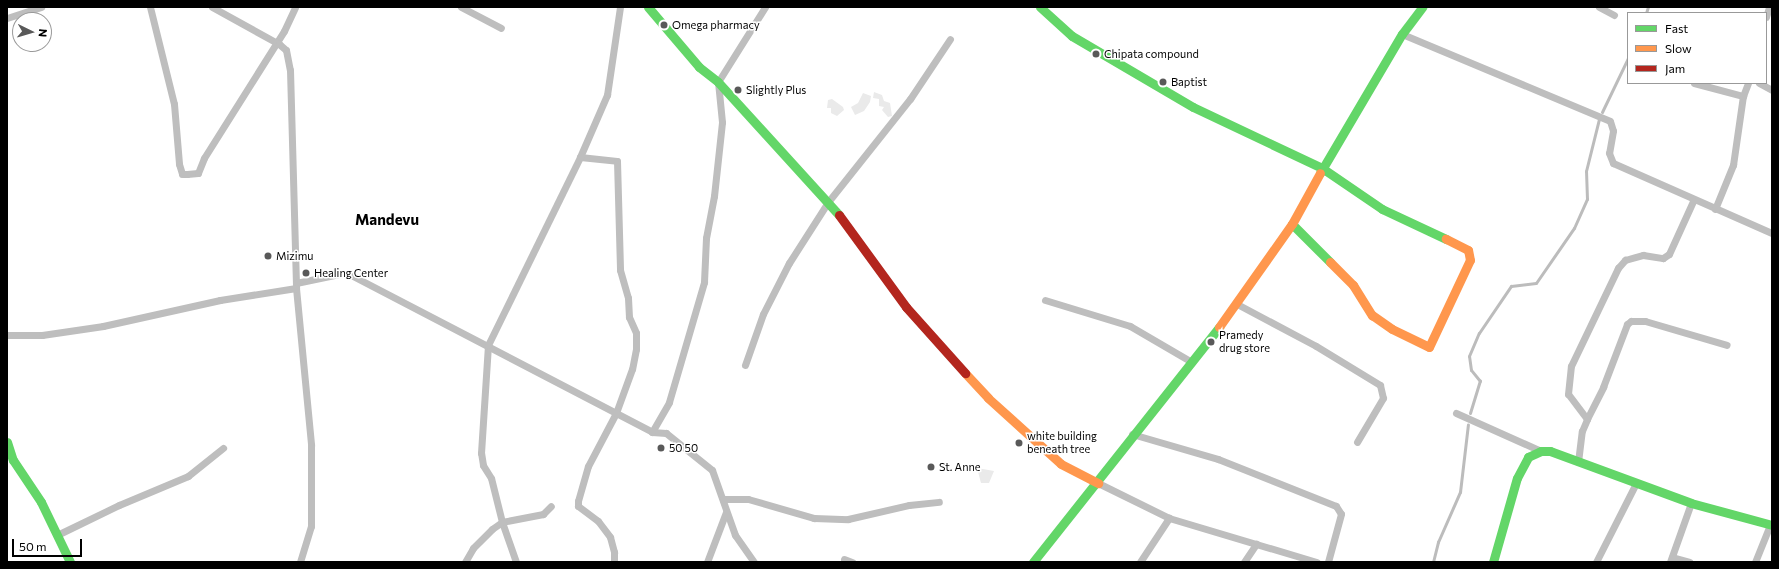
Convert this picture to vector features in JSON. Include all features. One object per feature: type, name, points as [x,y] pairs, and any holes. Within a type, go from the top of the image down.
[{"type":"street","points":[[7,18],[41,7]]},
{"type":"street","points":[[150,7],[174,104],[178,164],[182,174],[198,173],[204,158],[276,42],[295,7]]},
{"type":"street","points":[[212,7],[276,42],[286,50],[290,70],[296,286],[312,445],[311,526],[300,562]]},
{"type":"street","points":[[462,7],[501,28]]},
{"type":"street","points":[[516,562],[502,522],[491,478],[483,464],[481,453],[488,345],[580,157],[607,96],[620,7]]},
{"type":"street","points":[[648,7],[699,67],[718,82],[828,202],[906,307],[988,398],[1061,464],[1169,518],[1256,544],[1290,558],[1317,562]]},
{"type":"street","points":[[652,432],[668,402],[704,282],[706,238],[714,196],[722,122],[718,82],[765,7]]},
{"type":"street","points":[[1040,7],[1072,36],[1193,107],[1322,168],[1382,209],[1468,250],[1470,260],[1429,347],[1392,329],[1372,315],[1353,285],[1292,224]]},
{"type":"street","points":[[1033,562],[1098,483],[1132,434],[1237,304],[1292,224],[1322,168],[1402,34],[1422,7]]},
{"type":"street","points":[[1599,7],[1614,15]]},
{"type":"street","points":[[1402,34],[1610,121],[1613,131],[1609,153],[1613,163],[1693,200],[1772,233]]},
{"type":"street","points":[[745,365],[763,314],[789,263],[828,202],[910,99],[950,39]]},
{"type":"street","points":[[1698,84],[1743,96]]},
{"type":"street","points":[[1715,209],[1733,165],[1743,96],[1748,84]]},
{"type":"street","points":[[1761,84],[1772,90]]},
{"type":"street","points":[[580,157],[604,158],[617,161],[620,270],[628,298],[629,317],[636,333],[636,349],[632,369],[616,413],[588,466],[578,506],[598,521],[610,537],[614,552],[614,562]]},
{"type":"street","points":[[1587,419],[1568,394],[1569,374],[1618,268],[1625,260],[1643,255],[1663,258],[1669,254],[1693,200]]},
{"type":"street","points":[[7,335],[42,335],[103,326],[220,300],[296,286],[339,274],[349,274],[488,345],[652,432],[666,433],[712,470],[735,535],[754,562]]},
{"type":"street","points":[[1045,300],[1130,326],[1190,361]]},
{"type":"street","points":[[1237,304],[1316,346],[1380,385],[1383,398],[1357,442]]},
{"type":"street","points":[[1578,462],[1582,431],[1603,387],[1627,324],[1631,321],[1645,321],[1727,345]]},
{"type":"street","points":[[1456,413],[1540,451],[1550,452],[1691,503],[1771,525],[1756,562]]},
{"type":"street","points":[[1132,434],[1218,459],[1336,506],[1341,514],[1328,562]]},
{"type":"street","points":[[7,442],[13,460],[40,502],[70,562]]},
{"type":"street","points":[[57,535],[119,505],[188,476],[223,448]]},
{"type":"street","points":[[1493,562],[1517,478],[1528,457],[1540,451]]},
{"type":"street","points":[[1596,562],[1636,483]]},
{"type":"street","points":[[722,499],[748,499],[814,518],[848,519],[903,506],[939,502]]},
{"type":"street","points":[[1689,562],[1671,560],[1691,503]]},
{"type":"street","points":[[465,562],[473,548],[492,529],[502,522],[542,514],[552,506]]},
{"type":"street","points":[[707,562],[726,512]]},
{"type":"street","points":[[1140,562],[1169,518]]},
{"type":"street","points":[[1244,562],[1256,544]]},
{"type":"street","points":[[844,559],[852,562]]},
{"type":"shaded area","points":[[874,92],[882,95],[884,101],[890,103],[892,116],[888,117],[882,110],[884,107],[879,106],[879,99],[873,98]]},
{"type":"shaded area","points":[[863,93],[871,96],[870,102],[864,111],[855,115],[851,107],[858,103]]},
{"type":"shaded area","points":[[832,99],[843,107],[844,110],[837,116],[831,113],[831,108],[827,108],[828,100]]},
{"type":"shaded area","points":[[977,468],[994,471],[989,483],[981,483]]},
{"type":"waterway","points":[[1646,12],[1648,7]]},
{"type":"waterway","points":[[1602,112],[1627,60]]},
{"type":"waterway","points":[[1470,413],[1480,381],[1471,370],[1469,356],[1479,333],[1511,286],[1536,283],[1574,228],[1587,199],[1586,171],[1599,119]]},
{"type":"waterway","points":[[1433,562],[1438,542],[1460,492],[1468,424]]},
{"type":"traffic: fast","points":[[648,7],[699,67],[718,82],[839,215]]},
{"type":"traffic: fast","points":[[1040,7],[1072,36],[1193,107],[1322,168],[1382,209],[1446,239]]},
{"type":"traffic: fast","points":[[1320,173],[1402,34],[1422,7]]},
{"type":"traffic: fast","points":[[1292,224],[1330,262]]},
{"type":"traffic: fast","points":[[1033,562],[1219,327]]},
{"type":"traffic: fast","points":[[7,442],[13,460],[41,502],[70,562]]},
{"type":"traffic: fast","points":[[1493,562],[1517,478],[1528,457],[1541,451],[1550,451],[1691,503],[1772,525]]},
{"type":"traffic: slow","points":[[1219,327],[1292,224],[1320,173]]},
{"type":"traffic: slow","points":[[1330,262],[1353,285],[1372,315],[1392,329],[1429,347],[1470,260],[1468,250],[1446,239]]},
{"type":"traffic: slow","points":[[965,373],[988,398],[1061,464],[1098,483]]},
{"type":"traffic: jam","points":[[839,215],[906,307],[965,373]]},
{"type":"place","name":"Omega pharmacy","points":[[664,25]]},
{"type":"place","name":"Chipata compound","points":[[1096,54]]},
{"type":"place","name":"Baptist","points":[[1163,82]]},
{"type":"place","name":"Slightly Plus","points":[[738,90]]},
{"type":"place","name":"Mizimu","points":[[268,256]]},
{"type":"place","name":"Healing Center","points":[[306,273]]},
{"type":"place","name":"Pramedy drug store","points":[[1211,342]]},
{"type":"place","name":"white building beneath tree","points":[[1019,443]]},
{"type":"place","name":"50 50","points":[[661,448]]},
{"type":"place","name":"St. Anne","points":[[931,467]]},
{"type":"district","name":"Mandevu","points":[[387,220]]}]
